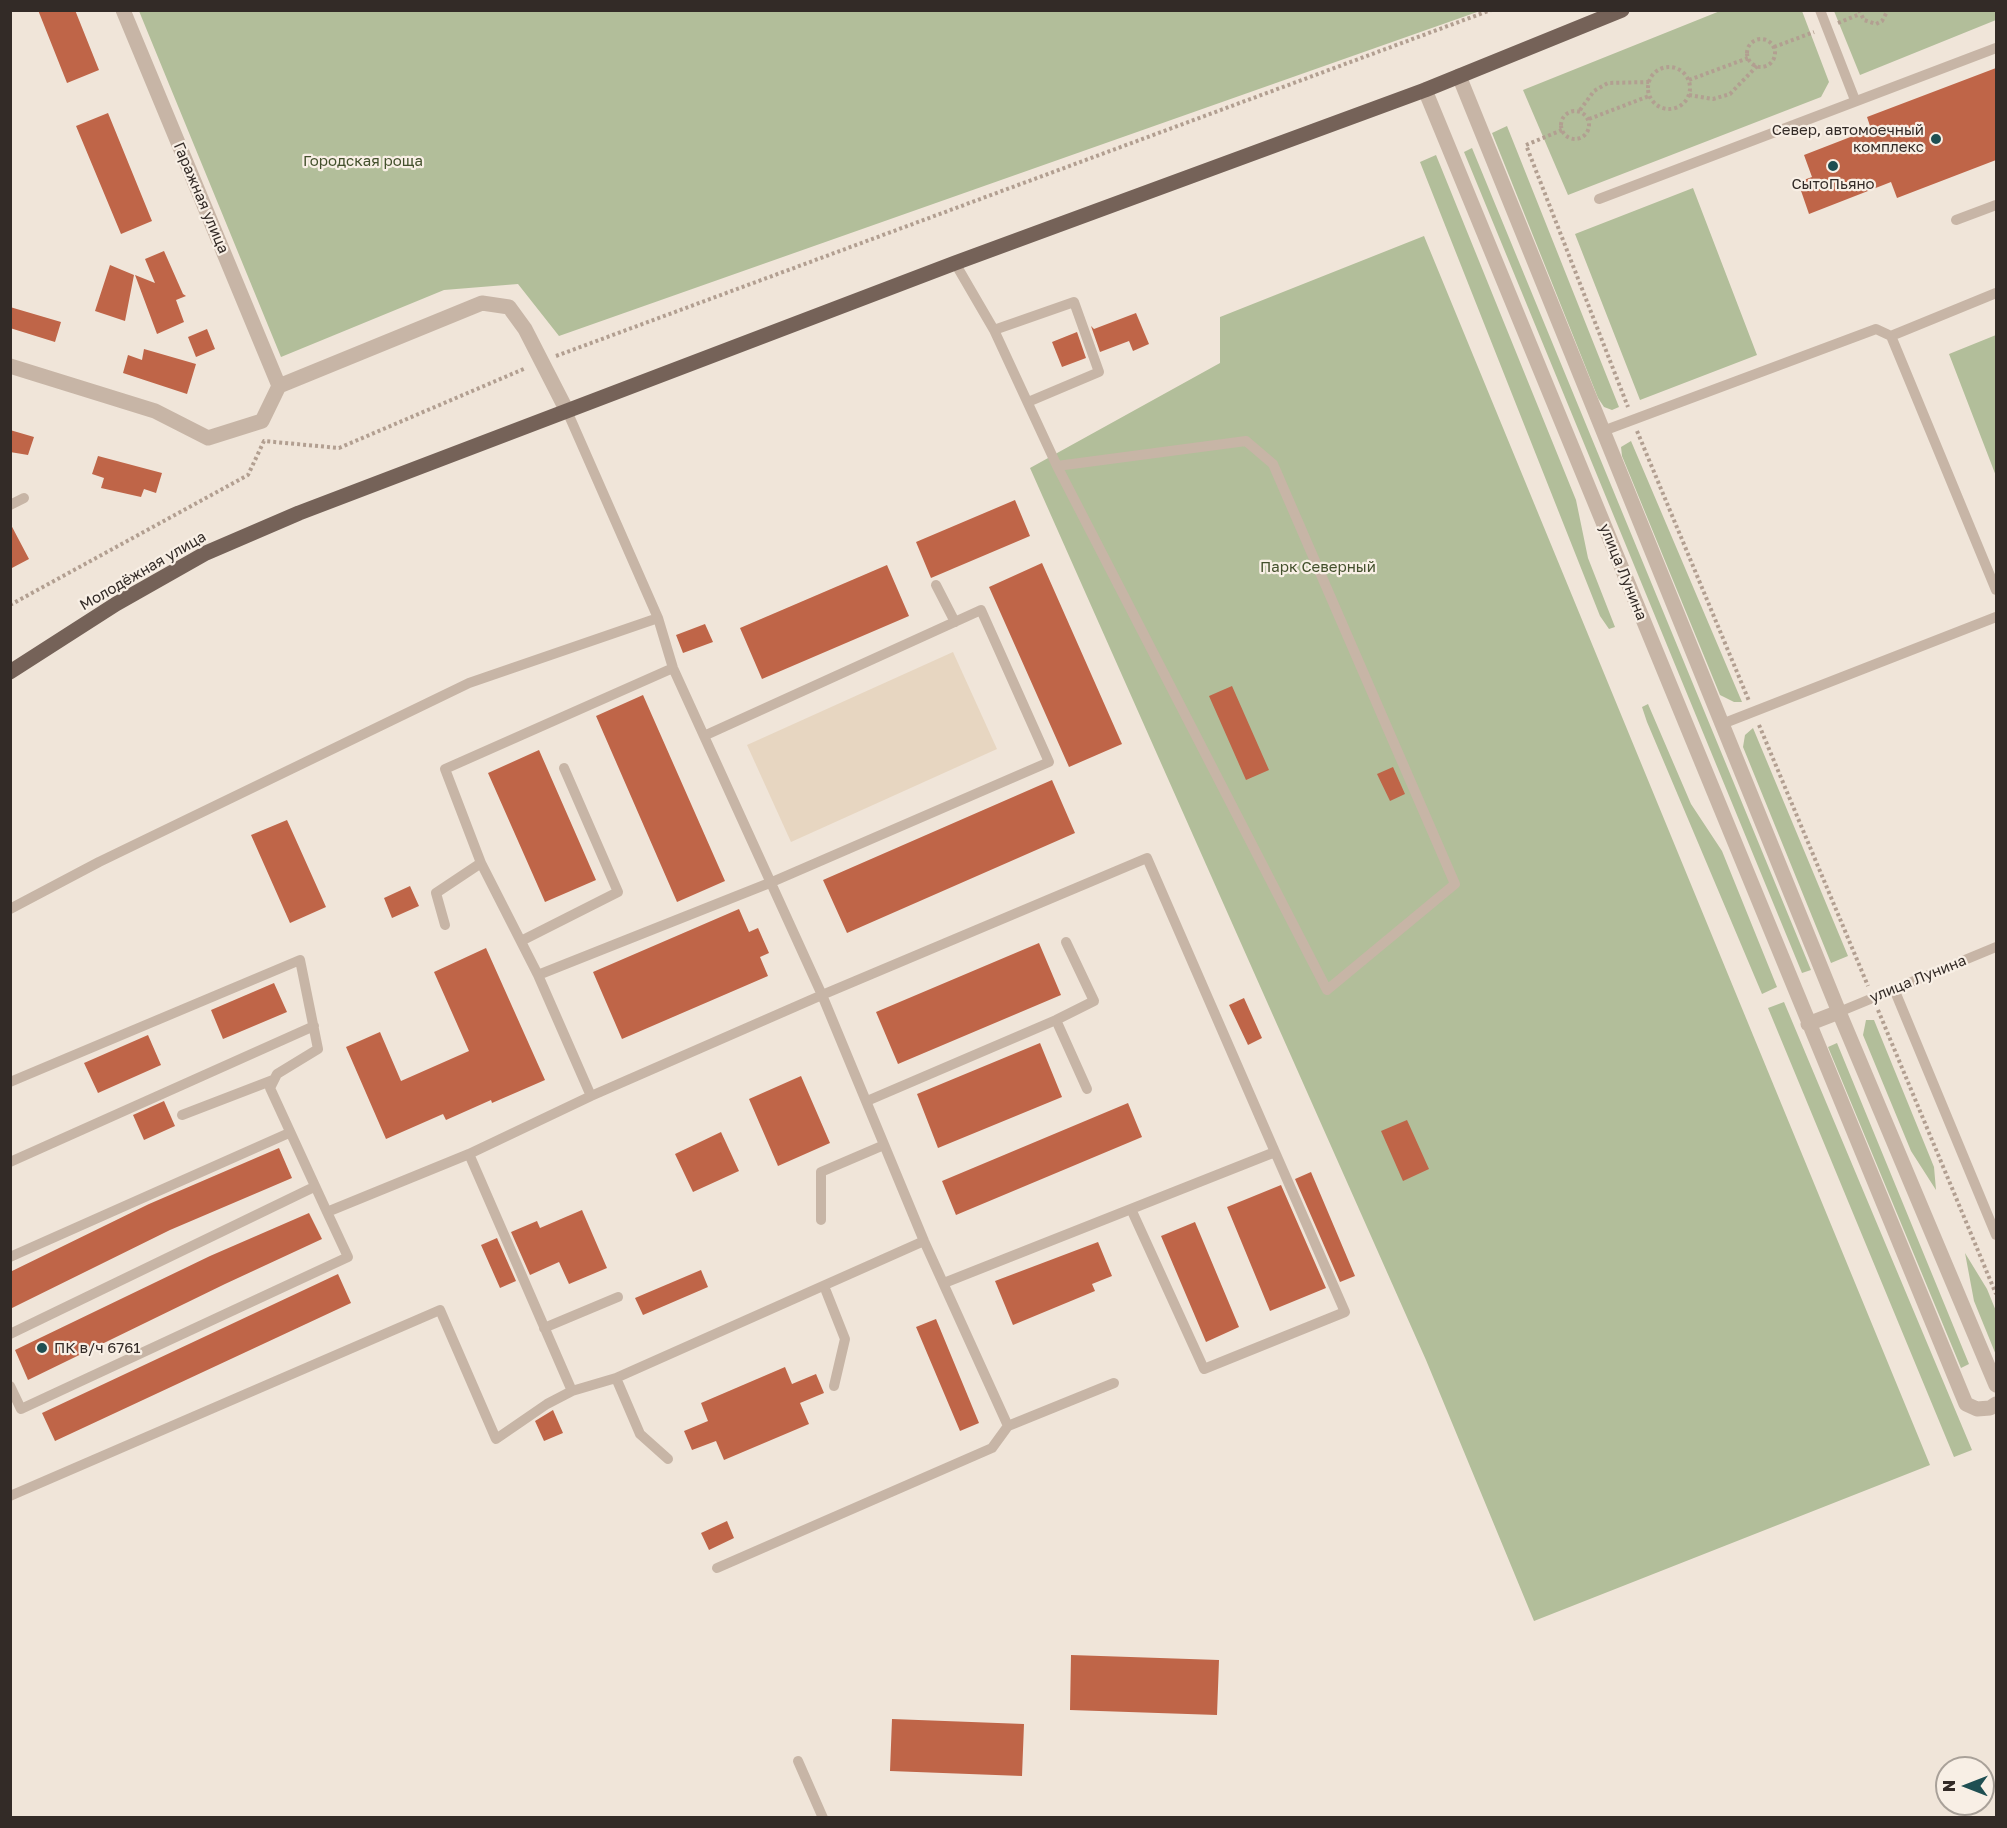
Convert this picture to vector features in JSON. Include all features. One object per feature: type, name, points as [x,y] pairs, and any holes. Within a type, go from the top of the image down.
[{"type":"main road","name":"Молодёжная улица","points":[[10,672],[116,604],[206,553],[299,513],[955,263],[1425,90],[1622,10]]},
{"type":"street","name":"Гаражная улица","points":[[123,10],[279,386]]},
{"type":"street","points":[[1459,76],[1839,1011],[1996,1385]]},
{"type":"street","name":"улица Лунина","points":[[1425,90],[1808,1024],[1839,1011]]},
{"type":"street","points":[[10,366],[155,411],[208,438],[262,421],[279,386],[482,303],[509,307],[525,328],[567,411]]},
{"type":"street","points":[[1808,1024],[1966,1404],[1977,1409],[1990,1408],[1996,1404]]},
{"type":"lane","points":[[1820,10],[1855,100]]},
{"type":"lane","points":[[1599,200],[1855,100],[1996,48]]},
{"type":"lane","points":[[1956,220],[1996,205]]},
{"type":"lane","points":[[955,263],[994,330],[1057,466],[1327,990],[1455,884],[1273,464],[1246,441],[1057,466]]},
{"type":"lane","points":[[1891,336],[1996,293]]},
{"type":"lane","points":[[994,330],[1074,302],[1100,372],[1028,402]]},
{"type":"lane","points":[[1603,431],[1876,328],[1891,336],[1996,590]]},
{"type":"lane","points":[[567,411],[658,618],[673,668],[706,735],[822,995],[924,1241],[1008,1426]]},
{"type":"lane","points":[[10,505],[24,498]]},
{"type":"lane","points":[[936,585],[955,622]]},
{"type":"lane","points":[[538,975],[771,882],[1049,762],[981,610],[706,735]]},
{"type":"lane","points":[[1722,724],[1996,617]]},
{"type":"lane","points":[[10,909],[99,862],[469,683],[658,618]]},
{"type":"lane","points":[[591,1096],[538,975],[481,863],[445,769],[673,668]]},
{"type":"lane","points":[[520,941],[618,892],[564,768]]},
{"type":"lane","points":[[327,1212],[469,1154],[591,1096],[822,995],[1147,858],[1345,1312],[1204,1369],[1131,1209]]},
{"type":"lane","points":[[446,926],[436,893],[481,863]]},
{"type":"lane","points":[[867,1101],[1056,1020],[1094,1001],[1066,942]]},
{"type":"lane","name":"улица Лунина","points":[[1839,1011],[1996,946]]},
{"type":"lane","points":[[10,1082],[300,960],[318,1049],[277,1074],[270,1088],[348,1257],[21,1409],[10,1386]]},
{"type":"lane","points":[[1894,989],[1996,1235]]},
{"type":"lane","points":[[1056,1020],[1087,1089]]},
{"type":"lane","points":[[10,1162],[314,1026]]},
{"type":"lane","points":[[182,1115],[273,1080]]},
{"type":"lane","points":[[10,1257],[289,1133]]},
{"type":"lane","points":[[821,1220],[821,1172],[884,1145]]},
{"type":"lane","points":[[944,1283],[1275,1152]]},
{"type":"lane","points":[[469,1154],[572,1391]]},
{"type":"lane","points":[[10,1334],[314,1187]]},
{"type":"lane","points":[[10,1496],[440,1310],[496,1439],[547,1404],[572,1391],[616,1378],[924,1241]]},
{"type":"lane","points":[[826,1291],[845,1339],[834,1386]]},
{"type":"lane","points":[[544,1328],[618,1297]]},
{"type":"lane","points":[[616,1378],[640,1434],[668,1460]]},
{"type":"lane","points":[[717,1568],[992,1448],[1008,1426],[1114,1383]]},
{"type":"lane","points":[[798,1761],[824,1818]]},
{"type":"path","points":[[10,605],[248,475],[264,441],[339,448],[542,361],[1491,10]]},
{"type":"path","points":[[1859,10],[1863,20],[1876,24],[1882,21],[1888,10]]},
{"type":"path","points":[[1765,39],[1771,42],[1775,54],[1773,60],[1763,67],[1757,66],[1748,58],[1747,51],[1754,41],[1765,39]]},
{"type":"path","points":[[1689,80],[1748,58]]},
{"type":"path","points":[[1689,95],[1713,99],[1730,94],[1757,66]]},
{"type":"path","points":[[1665,67],[1679,69],[1689,80],[1689,95],[1686,102],[1673,110],[1658,107],[1649,96],[1648,82],[1652,75],[1665,67]]},
{"type":"path","points":[[1580,110],[1594,91],[1608,83],[1648,82]]},
{"type":"path","points":[[1589,119],[1649,96]]},
{"type":"path","points":[[1573,110],[1580,110],[1589,119],[1588,132],[1584,137],[1571,139],[1565,135],[1561,123],[1563,117],[1573,110]]},
{"type":"green space","name":"Городская роща","points":[[139,11],[1480,11],[559,336],[518,284],[444,290],[281,357]]},
{"type":"green space","points":[[1720,11],[1802,11],[1829,82],[1821,97],[1568,195],[1523,90]]},
{"type":"green space","points":[[1834,11],[1996,11],[1996,20],[1860,75]]},
{"type":"green space","points":[[1507,126],[1619,407],[1612,410],[1604,407],[1598,398],[1492,133]]},
{"type":"green space","points":[[1472,148],[1811,970],[1802,973],[1464,152]]},
{"type":"green space","points":[[1436,155],[1576,500],[1588,558],[1615,627],[1609,629],[1600,616],[1420,162]]},
{"type":"green space","points":[[1693,188],[1757,355],[1640,400],[1575,234]]},
{"type":"green space","name":"Парк Северный","points":[[1424,236],[1930,1465],[1534,1621],[1426,1360],[1030,468],[1220,363],[1220,317]]},
{"type":"green space","points":[[1996,335],[1996,476],[1949,354]]},
{"type":"green space","points":[[1631,441],[1742,702],[1734,702],[1720,695],[1622,456],[1621,447]]},
{"type":"green space","points":[[1648,704],[1691,804],[1722,851],[1777,987],[1762,994],[1647,722],[1642,707]]},
{"type":"green space","points":[[1753,728],[1848,956],[1831,963],[1743,747],[1745,735]]},
{"type":"green space","points":[[1784,1002],[1972,1450],[1954,1457],[1768,1008]]},
{"type":"green space","points":[[1866,1020],[1874,1020],[1934,1167],[1936,1190],[1911,1151],[1863,1035]]},
{"type":"green space","points":[[1837,1043],[1969,1364],[1961,1368],[1828,1047]]},
{"type":"green space","points":[[1965,1253],[1987,1289],[1996,1311],[1996,1355],[1974,1301]]},
{"type":"shaded area","points":[[953,652],[997,749],[791,842],[747,745]]},
{"type":"building","points":[[38,10],[75,10],[99,70],[67,83]]},
{"type":"building","name":"Север, автомоечный комплекс","points":[[1996,68],[1996,160],[1897,198],[1891,182],[1809,214],[1798,182],[1812,177],[1804,155],[1871,129],[1867,117]]},
{"type":"building","points":[[108,113],[152,221],[121,234],[76,126]]},
{"type":"building","points":[[164,251],[183,294],[186,296],[176,300],[184,322],[157,334],[135,275],[155,283],[145,259]]},
{"type":"building","points":[[110,265],[134,275],[125,321],[95,311]]},
{"type":"building","points":[[10,307],[61,322],[55,342],[10,328]]},
{"type":"building","points":[[1136,313],[1149,344],[1133,351],[1129,341],[1100,352],[1091,326],[1094,329]]},
{"type":"building","points":[[207,329],[215,349],[196,357],[188,337]]},
{"type":"building","points":[[1077,332],[1086,358],[1062,367],[1052,342]]},
{"type":"building","points":[[144,349],[196,364],[187,394],[123,373],[128,355],[142,360]]},
{"type":"building","points":[[10,430],[34,437],[28,455],[10,452]]},
{"type":"building","points":[[98,456],[162,473],[156,493],[144,489],[141,497],[101,488],[104,478],[92,474]]},
{"type":"building","points":[[1015,500],[1030,536],[931,578],[916,542]]},
{"type":"building","points":[[10,523],[29,559],[10,569]]},
{"type":"building","points":[[1042,563],[1122,744],[1069,767],[989,587]]},
{"type":"building","points":[[887,565],[909,616],[762,679],[740,628]]},
{"type":"building","points":[[705,624],[713,642],[683,653],[676,635]]},
{"type":"building","points":[[1232,686],[1269,770],[1246,780],[1209,696]]},
{"type":"building","points":[[643,695],[725,881],[677,902],[596,716]]},
{"type":"building","points":[[539,750],[596,880],[545,902],[488,773]]},
{"type":"building","points":[[1393,767],[1405,794],[1390,801],[1377,774]]},
{"type":"building","points":[[1052,780],[1075,833],[847,933],[823,880]]},
{"type":"building","points":[[287,820],[326,907],[290,923],[251,835]]},
{"type":"building","points":[[410,886],[419,906],[392,918],[384,898]]},
{"type":"building","points":[[739,909],[749,932],[758,928],[769,953],[760,957],[768,976],[622,1039],[593,972]]},
{"type":"building","points":[[1039,943],[1061,995],[898,1064],[876,1012]]},
{"type":"building","points":[[486,948],[545,1080],[446,1120],[443,1114],[386,1139],[346,1047],[380,1032],[401,1081],[469,1051],[434,972]]},
{"type":"building","points":[[274,983],[287,1012],[223,1039],[211,1010]]},
{"type":"building","points":[[1244,998],[1262,1038],[1248,1045],[1229,1005]]},
{"type":"building","points":[[148,1035],[161,1065],[98,1093],[84,1063]]},
{"type":"building","points":[[1040,1043],[1062,1097],[938,1148],[917,1094]]},
{"type":"building","points":[[801,1076],[830,1143],[778,1166],[749,1099]]},
{"type":"building","points":[[164,1101],[175,1126],[144,1140],[133,1115]]},
{"type":"building","points":[[1128,1103],[1142,1137],[956,1215],[942,1181]]},
{"type":"building","points":[[1407,1120],[1429,1169],[1403,1181],[1381,1131]]},
{"type":"building","points":[[721,1132],[739,1171],[693,1192],[675,1154]]},
{"type":"building","points":[[279,1148],[292,1178],[170,1230],[10,1309],[10,1272],[149,1204]]},
{"type":"building","points":[[1311,1172],[1355,1276],[1340,1282],[1295,1179]]},
{"type":"building","points":[[1281,1185],[1326,1288],[1270,1311],[1227,1207]]},
{"type":"building","points":[[582,1210],[607,1268],[569,1284],[559,1262],[530,1275],[511,1232],[537,1221],[540,1228]]},
{"type":"building","points":[[309,1213],[322,1239],[28,1380],[15,1350],[210,1256]]},
{"type":"building","points":[[1195,1222],[1239,1327],[1206,1342],[1161,1236]]},
{"type":"building","points":[[497,1238],[516,1281],[500,1288],[481,1245]]},
{"type":"building","points":[[1098,1242],[1112,1276],[1092,1284],[1095,1291],[1013,1325],[995,1281]]},
{"type":"building","points":[[701,1270],[708,1287],[643,1315],[635,1298]]},
{"type":"building","points":[[338,1274],[351,1303],[55,1441],[42,1413]]},
{"type":"building","points":[[936,1319],[979,1423],[960,1431],[916,1327]]},
{"type":"building","points":[[785,1367],[792,1384],[816,1374],[824,1393],[800,1403],[809,1424],[724,1460],[716,1441],[692,1450],[684,1431],[708,1421],[701,1403]]},
{"type":"building","points":[[553,1410],[563,1433],[544,1441],[535,1421]]},
{"type":"building","points":[[727,1521],[734,1538],[709,1550],[701,1533]]},
{"type":"building","points":[[1071,1655],[1219,1660],[1217,1715],[1070,1710]]},
{"type":"building","points":[[892,1719],[1024,1724],[1022,1776],[890,1771]]},
{"type":"place","name":"Север, автомоечный комплекс","points":[[1936,139]]},
{"type":"place","name":"СытоПьяно","points":[[1833,166]]},
{"type":"place","name":"ПК в/ч 6761","points":[[42,1348]]}]
